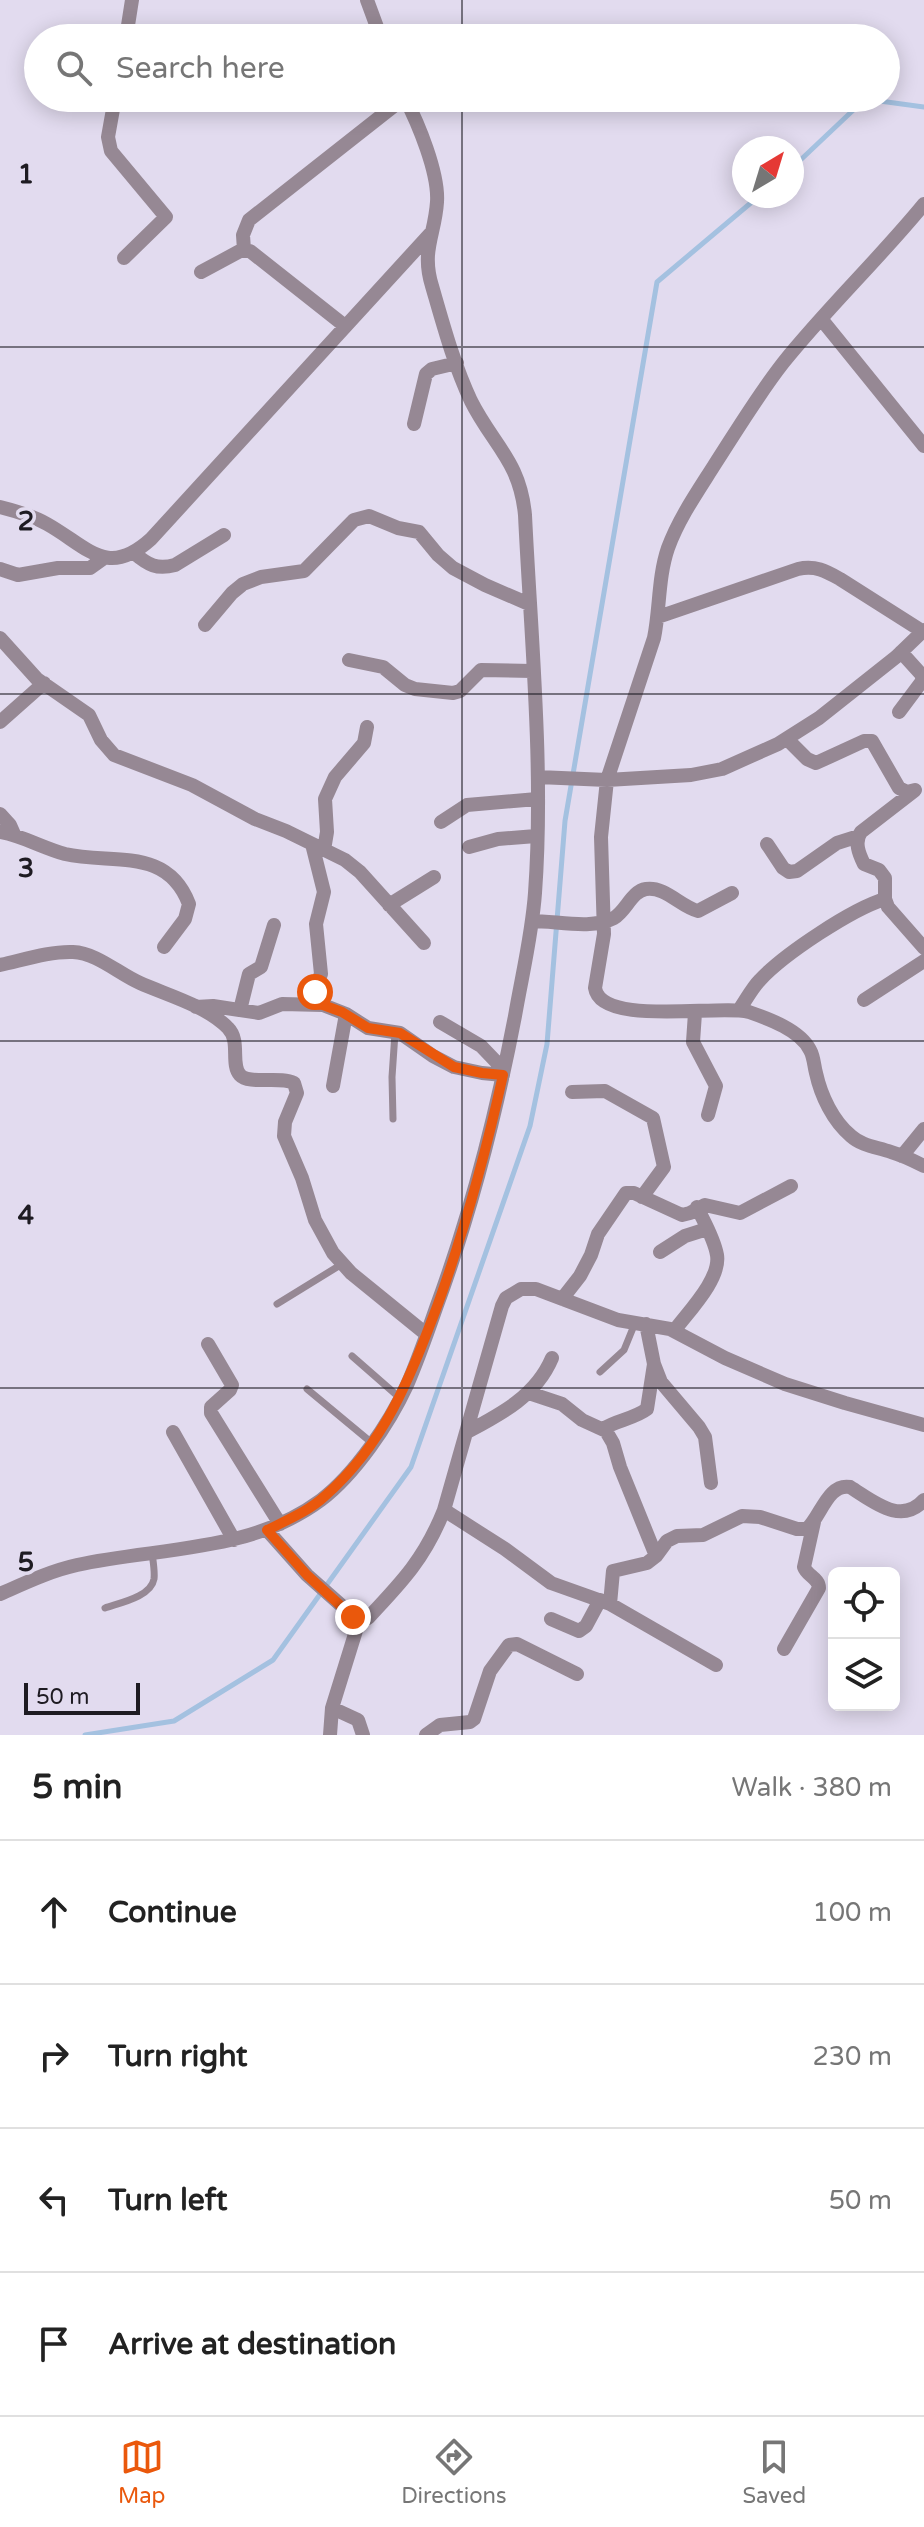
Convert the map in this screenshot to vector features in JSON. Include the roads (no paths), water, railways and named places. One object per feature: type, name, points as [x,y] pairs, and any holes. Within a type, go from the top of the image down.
[{"type":"street","points":[[128,24],[132,0]]},
{"type":"street","points":[[367,0],[376,24]]},
{"type":"street","points":[[112,112],[108,137],[111,151],[166,217],[124,258]]},
{"type":"street","points":[[244,250],[243,235],[249,220],[386,112]]},
{"type":"street","points":[[0,1594],[47,1573],[75,1565],[234,1540],[274,1527],[322,1499],[338,1485],[372,1443],[400,1398],[454,1258],[489,1138],[532,921],[537,799],[542,777],[532,671],[523,494],[513,467],[470,398],[431,282],[427,248],[436,211],[436,189],[423,138],[411,112]]},
{"type":"street","points":[[924,204],[783,363],[681,518],[667,549],[654,638],[601,779],[601,837],[595,923],[603,947],[595,988],[598,997],[620,1008],[695,1013],[739,1010],[781,1026],[810,1048],[822,1091],[832,1113],[857,1141],[924,1166]]},
{"type":"street","points":[[0,507],[44,522],[104,558],[121,559],[134,553],[151,539],[430,233]]},
{"type":"street","points":[[244,250],[261,259],[345,326]]},
{"type":"street","points":[[201,272],[244,250]]},
{"type":"street","points":[[822,320],[924,446]]},
{"type":"street","points":[[414,424],[426,374],[432,369],[457,363]]},
{"type":"street","points":[[205,625],[243,584],[261,577],[304,571],[354,520],[369,516],[398,528],[419,532],[453,568],[529,604]]},
{"type":"street","points":[[134,553],[146,564],[166,568],[224,535]]},
{"type":"street","points":[[0,570],[18,575],[58,568],[92,568],[104,558]]},
{"type":"street","points":[[542,777],[601,779],[707,772],[744,759],[787,739],[819,718],[901,652],[923,630],[827,572],[811,567],[658,617]]},
{"type":"street","points":[[0,638],[23,665],[89,715],[101,740],[114,755],[192,785],[255,819],[318,847],[360,872],[424,943]]},
{"type":"street","points":[[899,712],[923,680],[901,652]]},
{"type":"street","points":[[349,660],[383,667],[409,687],[453,693],[460,691],[481,670],[532,671]]},
{"type":"street","points":[[0,722],[44,683]]},
{"type":"street","points":[[309,1003],[321,974],[316,924],[324,892],[318,847],[327,832],[325,799],[335,777],[364,743],[367,727]]},
{"type":"street","points":[[787,739],[807,759],[816,763],[864,741],[872,741],[899,788],[907,792],[919,791]]},
{"type":"street","points":[[767,844],[783,868],[792,872],[837,843],[859,836],[919,791]]},
{"type":"street","points":[[441,822],[467,805],[537,799]]},
{"type":"street","points":[[0,814],[10,825],[7,833],[67,854],[139,861],[177,880],[189,904],[185,919],[164,947]]},
{"type":"street","points":[[469,847],[498,839],[536,836]]},
{"type":"street","points":[[859,836],[858,848],[864,864],[879,870],[885,878],[888,907],[923,944]]},
{"type":"street","points":[[389,905],[434,877]]},
{"type":"street","points":[[532,921],[595,923],[618,916],[636,894],[646,889],[661,891],[698,911],[732,893]]},
{"type":"street","points":[[739,1010],[756,984],[778,964],[860,907],[885,899]]},
{"type":"street","points":[[240,1010],[249,974],[261,967],[274,925]]},
{"type":"street","points":[[0,965],[77,952],[218,1020],[234,1035],[237,1068],[246,1079],[291,1081],[297,1093],[284,1128],[285,1143],[302,1178],[321,1233],[342,1264],[426,1334]]},
{"type":"street","points":[[864,1000],[924,961]]},
{"type":"street","points":[[196,1007],[213,1006],[259,1013],[282,1004],[323,1005],[346,1014],[368,1028],[395,1031],[454,1067],[482,1073],[504,1072]]},
{"type":"street","points":[[695,1013],[693,1042],[716,1086],[708,1115]]},
{"type":"street","points":[[333,1086],[346,1014]]},
{"type":"street","points":[[440,1022],[481,1046],[504,1072]]},
{"type":"street","points":[[572,1092],[605,1091],[653,1118],[664,1167],[642,1197]]},
{"type":"street","points":[[902,1156],[924,1129]]},
{"type":"street","points":[[562,1299],[580,1276],[598,1234],[624,1195],[630,1192],[682,1215],[697,1207],[714,1206],[740,1213],[791,1186]]},
{"type":"street","points":[[674,1331],[715,1273],[717,1255],[697,1207]]},
{"type":"street","points":[[660,1252],[685,1236],[707,1229]]},
{"type":"street","points":[[208,1344],[232,1385],[211,1407],[211,1413],[274,1527],[307,1575],[356,1619],[368,1618],[412,1571],[431,1541],[444,1510],[502,1306],[506,1298],[521,1289],[529,1288],[618,1320],[674,1331],[785,1384],[924,1425]]},
{"type":"street","points":[[641,1324],[661,1382],[705,1437],[711,1483]]},
{"type":"street","points":[[467,1432],[529,1393],[552,1358]]},
{"type":"street","points":[[603,1429],[647,1409],[654,1364]]},
{"type":"street","points":[[529,1393],[558,1402],[582,1420],[603,1429],[613,1443],[656,1556]]},
{"type":"street","points":[[173,1432],[234,1540]]},
{"type":"street","points":[[784,1649],[819,1588],[818,1582],[805,1572],[804,1567],[814,1522],[833,1491],[844,1485],[901,1513],[915,1509],[924,1500]]},
{"type":"street","points":[[444,1510],[551,1583],[605,1602],[716,1665]]},
{"type":"street","points":[[551,1619],[576,1631],[582,1630],[605,1602],[613,1571],[641,1565],[656,1556],[667,1541],[677,1536],[703,1535],[742,1516],[760,1517],[802,1530],[814,1522]]},
{"type":"street","points":[[330,1735],[332,1708],[356,1619]]},
{"type":"street","points":[[426,1735],[440,1725],[474,1719],[490,1671],[509,1645],[517,1644],[577,1674]]},
{"type":"street","points":[[332,1708],[358,1720],[363,1735]]},
{"type":"lane","points":[[393,1119],[395,1031]]},
{"type":"lane","points":[[277,1304],[342,1264]]},
{"type":"lane","points":[[600,1372],[624,1350],[641,1324]]},
{"type":"lane","points":[[352,1356],[400,1398]]},
{"type":"lane","points":[[307,1389],[372,1443]]},
{"type":"lane","points":[[105,1608],[150,1588],[154,1576],[152,1553]]},
{"type":"waterway","points":[[900,104],[924,107]]},
{"type":"waterway","points":[[804,157],[851,112]]},
{"type":"waterway","points":[[85,1735],[174,1721],[273,1660],[411,1467],[530,1126],[547,1044],[565,821],[657,282],[745,208]]}]
